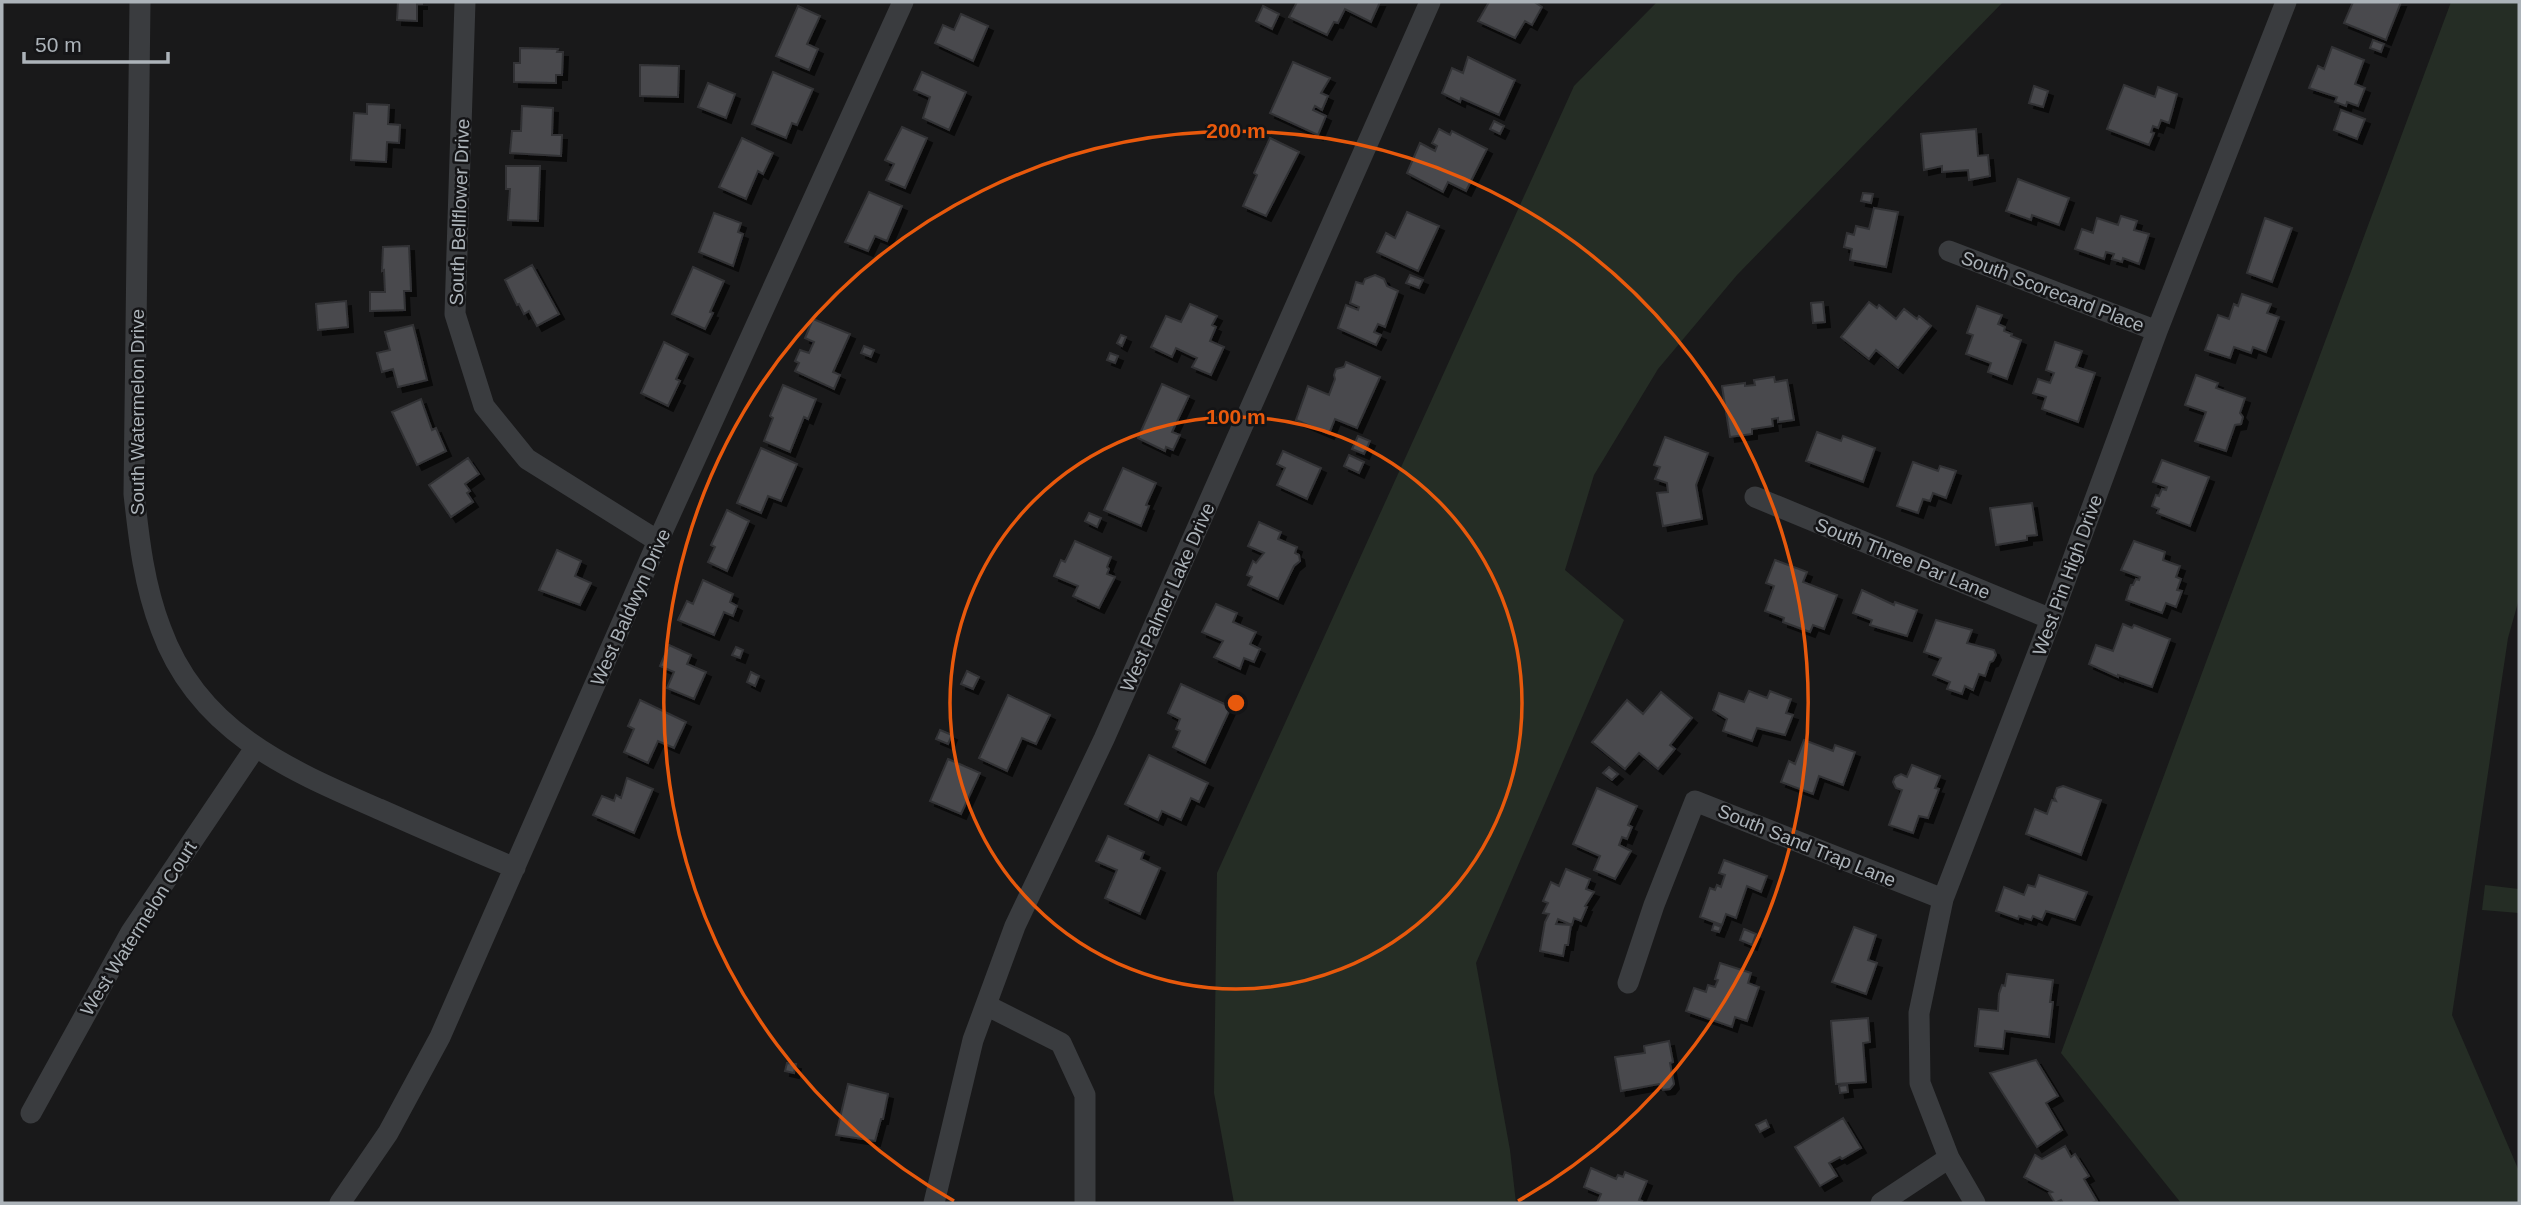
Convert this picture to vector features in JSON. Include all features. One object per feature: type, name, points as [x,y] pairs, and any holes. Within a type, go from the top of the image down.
[{"type":"street","name":"South Watermelon Drive","points":[[140,2],[134,494],[147,587],[161,631],[179,667],[203,701],[255,748],[309,779],[515,869]]},
{"type":"street","name":"South Bellflower Drive","points":[[465,2],[455,314],[484,406],[527,459],[658,541]]},
{"type":"street","name":"West Baldwyn Drive","points":[[340,1203],[388,1133],[419,1078],[515,869],[658,541],[903,2]]},
{"type":"street","name":"West Palmer Lake Drive","points":[[934,1203],[974,1040],[1015,926],[1104,740],[1430,2]]},
{"type":"street","name":"West Pin High Drive","points":[[1975,1203],[1949,1158],[1920,1083],[1919,1013],[1943,899],[2051,619],[2157,331],[2286,2]]},
{"type":"street","name":"South Scorecard Place","points":[[1948,251],[2157,331]]},
{"type":"street","name":"South Three Par Lane","points":[[1755,498],[2051,619]]},
{"type":"street","name":"West Watermelon Court","points":[[31,1114],[131,932],[255,748]]},
{"type":"street","name":"South Sand Trap Lane","points":[[1628,983],[1654,905],[1695,801],[1943,899]]},
{"type":"street","points":[[986,1005],[1060,1043],[1085,1095],[1084,1203]]},
{"type":"street","points":[[1881,1203],[1949,1158]]},
{"type":"shaded area","points":[[1657,2],[2003,2],[1737,275],[1658,369],[1594,475],[1565,570],[1624,620],[1476,963],[1510,1150],[1516,1203],[1234,1203],[1214,1093],[1217,873],[1574,86]]},
{"type":"shaded area","points":[[2451,2],[2519,2],[2519,599],[2508,638],[2452,1015],[2519,1171],[2519,1203],[2181,1203],[2061,1053]]},
{"type":"shaded area","points":[[2485,885],[2519,889],[2519,913],[2482,910]]},
{"type":"building","points":[[398,2],[422,2],[417,4],[417,21],[397,20]]},
{"type":"building","points":[[1297,2],[1380,2],[1371,22],[1345,9],[1338,23],[1334,22],[1327,35],[1289,17]]},
{"type":"building","points":[[1489,2],[1537,2],[1542,7],[1532,25],[1525,21],[1515,38],[1478,21]]},
{"type":"building","points":[[2353,2],[2401,2],[2386,40],[2344,23]]},
{"type":"building","points":[[798,6],[820,16],[807,44],[818,49],[809,70],[776,56]]},
{"type":"building","points":[[1263,6],[1279,14],[1272,29],[1256,21]]},
{"type":"building","points":[[961,14],[988,26],[973,61],[935,43],[943,25],[954,30]]},
{"type":"building","points":[[2373,40],[2384,44],[2381,52],[2370,48]]},
{"type":"building","points":[[2332,47],[2364,60],[2355,84],[2365,88],[2358,106],[2335,102],[2337,97],[2309,88],[2318,66],[2324,69]]},
{"type":"building","points":[[520,48],[558,49],[557,52],[563,52],[562,75],[556,75],[556,83],[514,82],[514,63],[520,63]]},
{"type":"building","points":[[1468,57],[1515,80],[1499,115],[1461,98],[1460,102],[1442,93],[1452,68],[1463,73]]},
{"type":"building","points":[[1293,62],[1330,78],[1321,93],[1328,96],[1322,110],[1315,106],[1313,110],[1326,116],[1318,135],[1270,113]]},
{"type":"building","points":[[640,65],[679,66],[678,97],[640,96]]},
{"type":"building","points":[[773,72],[813,89],[797,125],[792,123],[786,138],[752,124]]},
{"type":"building","points":[[922,72],[966,92],[949,130],[923,118],[930,97],[914,90]]},
{"type":"building","points":[[708,83],[735,94],[726,118],[698,107]]},
{"type":"building","points":[[2124,85],[2155,97],[2158,87],[2177,94],[2169,123],[2161,120],[2158,128],[2153,126],[2151,132],[2154,133],[2149,145],[2107,129]]},
{"type":"building","points":[[2034,86],[2048,91],[2043,107],[2029,103]]},
{"type":"building","points":[[367,104],[389,105],[388,124],[400,125],[399,143],[387,142],[386,162],[351,160],[354,113],[367,114]]},
{"type":"building","points":[[522,106],[553,108],[552,135],[562,135],[561,156],[510,153],[512,131],[521,131]]},
{"type":"building","points":[[2341,110],[2365,119],[2357,139],[2334,130]]},
{"type":"building","points":[[1494,121],[1504,126],[1500,134],[1490,129]]},
{"type":"building","points":[[902,127],[927,138],[905,188],[886,180],[894,164],[885,160]]},
{"type":"building","points":[[1439,129],[1450,135],[1452,131],[1487,149],[1466,191],[1448,182],[1443,192],[1407,173],[1420,143],[1435,151],[1437,146],[1432,143]]},
{"type":"building","points":[[1976,129],[1978,156],[1988,155],[1990,176],[1969,180],[1968,170],[1942,172],[1942,166],[1924,170],[1921,134]]},
{"type":"building","points":[[742,138],[773,153],[763,174],[758,171],[746,199],[719,187]]},
{"type":"building","points":[[1270,138],[1299,152],[1266,216],[1243,206]]},
{"type":"building","points":[[506,166],[540,166],[538,221],[508,220],[510,189],[506,189]]},
{"type":"building","points":[[2018,179],[2069,198],[2059,225],[2032,215],[2031,220],[2006,211]]},
{"type":"building","points":[[869,192],[902,206],[887,241],[875,236],[868,251],[845,242]]},
{"type":"building","points":[[1863,193],[1873,194],[1871,203],[1861,201]]},
{"type":"building","points":[[1874,208],[1898,212],[1886,267],[1850,260],[1852,249],[1844,247],[1847,233],[1854,235],[1856,226],[1869,229]]},
{"type":"building","points":[[1407,212],[1439,226],[1418,271],[1377,252],[1386,233],[1395,238]]},
{"type":"building","points":[[714,213],[741,223],[738,232],[743,234],[733,266],[699,252]]},
{"type":"building","points":[[2121,216],[2137,221],[2134,230],[2149,234],[2139,264],[2123,258],[2122,262],[2112,259],[2114,254],[2106,252],[2104,259],[2075,249],[2082,229],[2093,233],[2097,218],[2118,225]]},
{"type":"building","points":[[2265,218],[2292,228],[2272,282],[2247,273]]},
{"type":"building","points":[[409,246],[411,291],[404,291],[405,310],[370,311],[370,292],[385,292],[383,247]]},
{"type":"building","points":[[532,265],[559,314],[537,326],[529,311],[524,314],[519,304],[517,305],[505,280]]},
{"type":"building","points":[[693,267],[724,281],[705,329],[672,314]]},
{"type":"building","points":[[1375,275],[1384,279],[1387,286],[1398,291],[1385,327],[1378,324],[1374,332],[1381,335],[1376,345],[1338,328],[1346,305],[1358,310],[1359,307],[1350,303],[1356,282],[1363,284],[1365,279]]},
{"type":"building","points":[[1410,275],[1423,280],[1419,288],[1406,283]]},
{"type":"building","points":[[2242,294],[2271,304],[2267,313],[2279,317],[2266,352],[2253,347],[2251,353],[2234,347],[2230,358],[2205,350],[2218,315],[2229,319],[2234,304],[2238,306]]},
{"type":"building","points":[[346,301],[348,327],[318,330],[316,304]]},
{"type":"building","points":[[1823,302],[1825,322],[1813,323],[1811,303]]},
{"type":"building","points":[[1869,302],[1877,308],[1879,305],[1896,319],[1904,309],[1931,326],[1898,368],[1876,350],[1869,359],[1841,337]]},
{"type":"building","points":[[1190,304],[1217,316],[1212,325],[1216,327],[1210,341],[1224,347],[1211,375],[1192,367],[1197,358],[1176,348],[1172,357],[1151,347],[1166,316],[1181,322]]},
{"type":"building","points":[[1977,306],[2002,315],[1998,324],[2005,327],[2004,331],[2012,334],[2011,336],[2021,340],[2007,379],[1988,372],[1991,363],[1966,354],[1973,335],[1967,333]]},
{"type":"building","points":[[813,319],[850,334],[833,372],[840,375],[834,389],[795,371],[799,363],[795,361],[800,350],[809,353],[814,342],[805,338]]},
{"type":"building","points":[[413,325],[427,380],[398,387],[393,369],[382,372],[377,353],[390,350],[385,332]]},
{"type":"building","points":[[1121,335],[1126,337],[1122,346],[1117,343]]},
{"type":"building","points":[[664,342],[688,354],[676,379],[680,381],[668,406],[641,393]]},
{"type":"building","points":[[2055,342],[2082,351],[2076,367],[2095,373],[2078,422],[2042,409],[2046,397],[2033,393],[2038,379],[2050,383],[2054,373],[2046,370]]},
{"type":"building","points":[[864,346],[874,350],[871,357],[861,353]]},
{"type":"building","points":[[1110,353],[1118,356],[1115,363],[1107,360]]},
{"type":"building","points":[[1346,362],[1380,377],[1357,428],[1335,419],[1329,434],[1296,420],[1308,386],[1329,395],[1336,369],[1344,367]]},
{"type":"building","points":[[2196,375],[2218,383],[2216,388],[2245,398],[2240,413],[2243,417],[2241,424],[2235,425],[2226,451],[2195,441],[2206,412],[2185,405]]},
{"type":"building","points":[[1774,377],[1775,382],[1787,380],[1794,420],[1778,422],[1778,418],[1772,419],[1773,426],[1752,429],[1752,434],[1730,437],[1722,386],[1745,383],[1745,386],[1755,385],[1754,380]]},
{"type":"building","points":[[1162,384],[1189,396],[1172,432],[1180,435],[1173,450],[1166,447],[1165,451],[1138,438]]},
{"type":"building","points":[[783,385],[816,399],[808,419],[804,417],[790,452],[764,441],[773,418],[770,416]]},
{"type":"building","points":[[421,399],[432,430],[436,428],[446,451],[417,465],[392,412]]},
{"type":"building","points":[[1817,432],[1841,441],[1843,436],[1875,448],[1863,482],[1806,461]]},
{"type":"building","points":[[1358,436],[1370,441],[1364,454],[1352,449]]},
{"type":"building","points":[[1665,437],[1708,453],[1696,485],[1702,519],[1663,526],[1657,493],[1668,492],[1667,483],[1655,479],[1660,467],[1654,465]]},
{"type":"building","points":[[761,448],[797,464],[781,501],[768,496],[761,513],[737,503]]},
{"type":"building","points":[[1283,451],[1321,468],[1307,499],[1277,485],[1285,468],[1277,464]]},
{"type":"building","points":[[1349,455],[1364,462],[1359,473],[1344,466]]},
{"type":"building","points":[[468,458],[479,474],[465,484],[473,502],[451,517],[429,485]]},
{"type":"building","points":[[2162,460],[2209,477],[2190,526],[2157,513],[2159,509],[2152,506],[2156,495],[2159,496],[2162,489],[2166,490],[2167,487],[2153,482]]},
{"type":"building","points":[[1913,462],[1938,471],[1940,466],[1956,471],[1946,498],[1933,493],[1930,501],[1923,499],[1918,513],[1897,506]]},
{"type":"building","points":[[1123,468],[1156,483],[1146,505],[1149,506],[1141,526],[1104,510]]},
{"type":"building","points":[[2032,503],[2037,535],[2027,536],[2027,540],[1996,545],[1990,508]]},
{"type":"building","points":[[727,510],[749,521],[727,571],[708,562],[715,547],[711,545]]},
{"type":"building","points":[[1089,513],[1101,518],[1097,527],[1085,521]]},
{"type":"building","points":[[1259,522],[1281,532],[1278,539],[1297,547],[1295,553],[1299,555],[1300,561],[1294,566],[1278,599],[1248,585],[1252,577],[1247,575],[1253,561],[1256,563],[1264,553],[1248,546]]},
{"type":"building","points":[[1075,541],[1111,557],[1107,574],[1115,577],[1099,608],[1073,596],[1078,586],[1054,576],[1061,560],[1065,562]]},
{"type":"building","points":[[2134,541],[2165,552],[2163,560],[2180,566],[2176,577],[2181,579],[2177,590],[2182,591],[2176,607],[2166,603],[2162,613],[2126,600],[2131,585],[2140,577],[2121,570]]},
{"type":"building","points":[[557,550],[581,561],[575,576],[591,583],[580,605],[539,590]]},
{"type":"building","points":[[1775,560],[1807,572],[1803,582],[1837,595],[1824,629],[1813,625],[1810,632],[1783,622],[1784,618],[1765,611],[1774,586],[1766,583]]},
{"type":"building","points":[[703,580],[733,594],[730,602],[737,606],[733,616],[724,612],[714,635],[678,620],[687,601],[693,604]]},
{"type":"building","points":[[1862,590],[1894,605],[1895,602],[1917,610],[1907,636],[1870,625],[1872,620],[1853,613]]},
{"type":"building","points":[[1216,604],[1237,613],[1233,622],[1256,632],[1250,644],[1260,649],[1254,662],[1244,658],[1240,669],[1214,657],[1223,641],[1202,632]]},
{"type":"building","points":[[1936,620],[1972,630],[1967,643],[1994,650],[1996,655],[1993,661],[1990,662],[1985,676],[1979,674],[1973,690],[1965,686],[1962,694],[1947,689],[1950,682],[1933,675],[1941,658],[1924,652]]},
{"type":"building","points":[[2123,624],[2132,628],[2134,625],[2170,639],[2152,687],[2118,677],[2089,664],[2096,645],[2113,651]]},
{"type":"building","points":[[669,645],[691,655],[687,664],[706,672],[694,699],[667,688],[674,672],[660,666]]},
{"type":"building","points":[[736,647],[743,650],[740,658],[732,655]]},
{"type":"building","points":[[967,671],[979,677],[973,689],[961,684]]},
{"type":"building","points":[[751,672],[759,676],[755,686],[747,682]]},
{"type":"building","points":[[1181,684],[1231,707],[1205,763],[1173,747],[1180,731],[1176,729],[1180,719],[1168,713]]},
{"type":"building","points":[[1749,691],[1767,698],[1770,691],[1791,699],[1786,713],[1793,715],[1785,735],[1757,728],[1752,741],[1723,731],[1727,719],[1713,710],[1719,693],[1744,702]]},
{"type":"building","points":[[1661,692],[1692,718],[1670,745],[1675,749],[1658,769],[1639,753],[1625,769],[1592,742],[1627,700],[1643,714]]},
{"type":"building","points":[[1008,695],[1050,715],[1036,744],[1022,738],[1007,771],[979,758]]},
{"type":"building","points":[[640,700],[686,722],[674,748],[658,741],[648,763],[624,752],[634,729],[628,726]]},
{"type":"building","points":[[940,730],[952,735],[948,744],[936,739]]},
{"type":"building","points":[[1804,740],[1833,751],[1835,745],[1855,752],[1843,785],[1819,776],[1813,794],[1781,782],[1789,761],[1795,764]]},
{"type":"building","points":[[1149,755],[1208,783],[1199,802],[1191,798],[1181,820],[1162,811],[1158,820],[1125,804]]},
{"type":"building","points":[[948,759],[980,773],[961,814],[930,801]]},
{"type":"building","points":[[1912,765],[1940,776],[1935,788],[1939,789],[1928,818],[1919,816],[1913,833],[1889,825],[1902,790],[1896,788],[1893,782],[1895,777],[1901,774],[1907,777]]},
{"type":"building","points":[[1609,767],[1618,774],[1612,780],[1603,773]]},
{"type":"building","points":[[627,778],[653,789],[634,833],[593,815],[602,796],[614,801],[616,795],[621,798]]},
{"type":"building","points":[[2063,786],[2101,800],[2081,855],[2026,834],[2035,809],[2047,814],[2052,800],[2056,801],[2054,797],[2057,788]]},
{"type":"building","points":[[1597,788],[1637,806],[1628,825],[1632,827],[1627,839],[1622,837],[1619,845],[1631,851],[1615,879],[1594,870],[1600,856],[1573,844]]},
{"type":"building","points":[[1108,836],[1144,852],[1141,859],[1160,868],[1140,914],[1105,898],[1117,870],[1096,861]]},
{"type":"building","points":[[1724,860],[1767,876],[1761,892],[1747,886],[1736,918],[1726,914],[1722,925],[1700,917],[1710,888],[1715,890],[1717,885],[1721,887],[1725,875],[1719,873]]},
{"type":"building","points":[[1566,869],[1590,879],[1586,889],[1594,892],[1585,906],[1587,907],[1581,921],[1574,918],[1572,925],[1558,919],[1556,924],[1571,925],[1563,956],[1540,951],[1549,914],[1543,913],[1548,903],[1543,901],[1551,882],[1559,886]]},
{"type":"building","points":[[2039,875],[2087,892],[2075,920],[2046,911],[2042,920],[2033,916],[2031,920],[2019,916],[2018,919],[1996,911],[2004,887],[2024,895],[2028,885],[2035,887]]},
{"type":"building","points":[[1714,924],[1721,927],[1719,932],[1712,930]]},
{"type":"building","points":[[1854,927],[1876,935],[1868,960],[1877,963],[1866,994],[1832,982]]},
{"type":"building","points":[[1744,929],[1756,934],[1752,945],[1740,940]]},
{"type":"building","points":[[1720,963],[1751,973],[1748,983],[1759,987],[1747,1021],[1735,1017],[1732,1027],[1686,1011],[1694,988],[1706,992],[1708,985],[1715,987]]},
{"type":"building","points":[[2007,974],[2053,980],[2049,1037],[2005,1031],[2003,1049],[1975,1046],[1979,1009],[1998,1011],[1999,994],[2002,985],[2005,986]]},
{"type":"building","points":[[1868,1018],[1870,1042],[1863,1043],[1866,1082],[1836,1084],[1831,1021]]},
{"type":"building","points":[[1669,1041],[1674,1084],[1670,1089],[1663,1090],[1659,1084],[1621,1091],[1615,1057],[1645,1053],[1644,1046]]},
{"type":"building","points":[[2036,1060],[2058,1096],[2046,1103],[2062,1130],[2037,1147],[1990,1073]]},
{"type":"building","points":[[787,1063],[796,1064],[794,1073],[785,1071]]},
{"type":"building","points":[[848,1084],[888,1094],[875,1141],[836,1135]]},
{"type":"building","points":[[1847,1085],[1848,1092],[1840,1093],[1839,1086]]},
{"type":"building","points":[[1843,1118],[1861,1148],[1829,1163],[1837,1176],[1820,1186],[1795,1147]]},
{"type":"building","points":[[1766,1120],[1769,1127],[1760,1132],[1756,1125]]},
{"type":"building","points":[[2065,1146],[2071,1157],[2075,1154],[2089,1176],[2084,1179],[2097,1201],[2063,1203],[2061,1200],[2055,1203],[2049,1193],[2052,1192],[2024,1177],[2035,1155],[2042,1159]]},
{"type":"building","points":[[1591,1168],[1616,1179],[1618,1175],[1623,1177],[1625,1172],[1647,1181],[1639,1200],[1641,1203],[1597,1203],[1601,1194],[1584,1187]]}]
